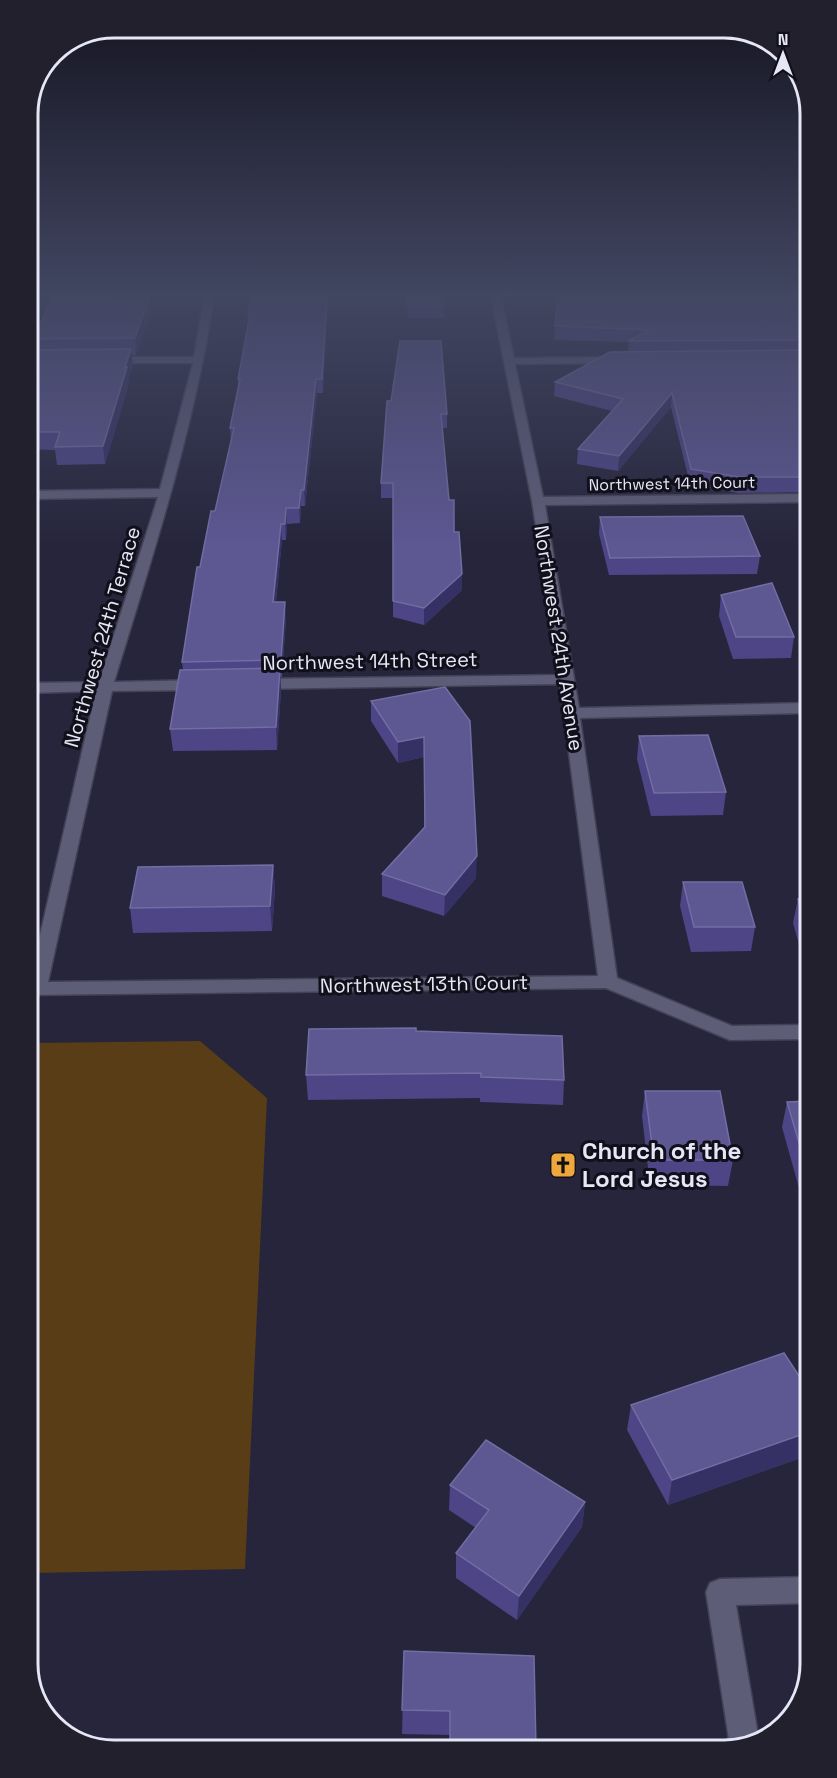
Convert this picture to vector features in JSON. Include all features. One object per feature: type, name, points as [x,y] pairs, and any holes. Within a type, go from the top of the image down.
[{"type":"street","name":"Northwest 24th Terrace","points":[[38,972],[105,687],[165,493],[194,380]]},
{"type":"street","name":"Northwest 24th Avenue","points":[[512,380],[538,501],[573,713],[608,982]]},
{"type":"street","points":[[38,495],[165,493]]},
{"type":"street","name":"Northwest 14th Court","points":[[538,501],[800,498]]},
{"type":"street","name":"Northwest 14th Street","points":[[244,684],[567,679]]},
{"type":"street","points":[[38,688],[220,685]]},
{"type":"street","points":[[573,713],[800,708]]},
{"type":"street","name":"Northwest 13th Court","points":[[38,989],[608,982],[730,1033],[800,1032]]},
{"type":"street","points":[[744,1737],[720,1592],[800,1590]]},
{"type":"shaded area","points":[[200,1041],[267,1098],[245,1569],[38,1573],[38,1043]]},
{"type":"building","points":[[38,380],[123,380],[103,446],[55,447],[60,432],[38,432]]},
{"type":"building","points":[[240,380],[316,380],[304,490],[301,490],[299,508],[286,508],[285,524],[281,524],[273,602],[285,602],[281,660],[182,662],[197,567],[200,567],[211,511],[215,511],[234,428],[230,428]]},
{"type":"building","points":[[394,380],[444,380],[447,414],[441,414],[449,500],[454,500],[454,532],[459,532],[462,574],[424,608],[393,601],[393,483],[381,483],[387,401],[391,401]]},
{"type":"building","points":[[559,380],[800,380],[800,477],[739,477],[691,469],[672,393],[619,456],[578,449],[623,399],[555,382]]},
{"type":"building","points":[[743,516],[760,556],[610,558],[600,517]]},
{"type":"building","points":[[772,583],[794,637],[736,637],[721,595]]},
{"type":"building","points":[[280,668],[276,727],[170,729],[180,670]]},
{"type":"building","points":[[445,687],[470,721],[477,856],[445,895],[382,874],[425,827],[424,737],[398,742],[371,701]]},
{"type":"building","points":[[708,735],[726,792],[654,793],[639,736]]},
{"type":"building","points":[[273,865],[270,906],[130,908],[138,867]]},
{"type":"building","points":[[683,882],[742,882],[755,927],[694,927]]},
{"type":"building","points":[[416,1028],[416,1031],[562,1036],[564,1080],[481,1077],[481,1073],[306,1075],[309,1029]]},
{"type":"building","points":[[645,1091],[720,1091],[733,1160],[654,1160]]},
{"type":"building","points":[[800,1101],[800,1146],[787,1102]]},
{"type":"building","points":[[784,1353],[800,1377],[800,1435],[672,1480],[631,1405]]},
{"type":"building","points":[[486,1440],[585,1502],[519,1596],[456,1553],[489,1510],[450,1485]]},
{"type":"building","points":[[404,1651],[534,1656],[536,1740],[450,1740],[450,1711],[402,1710]]},
{"type":"place","name":"Church of the Lord Jesus","points":[[563,1165]]}]
